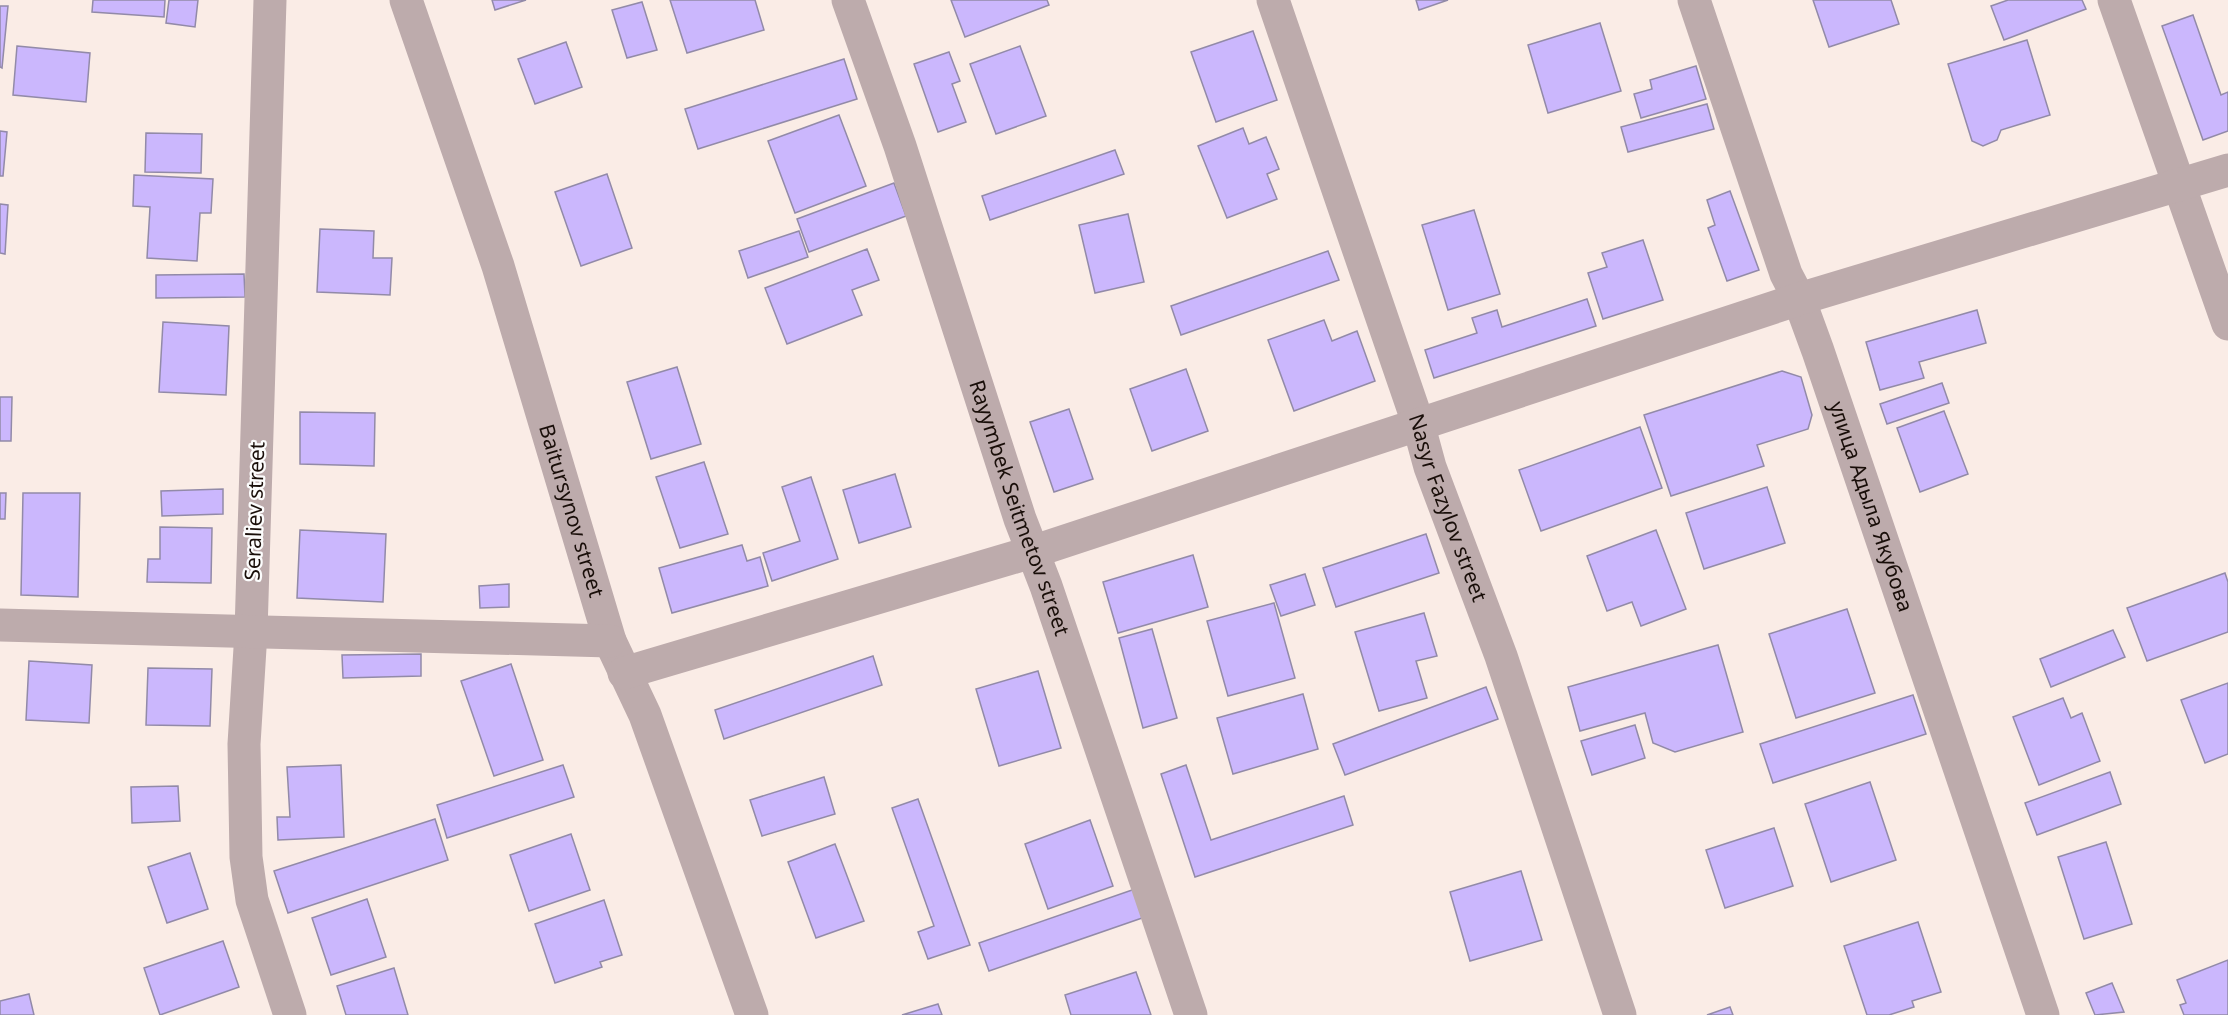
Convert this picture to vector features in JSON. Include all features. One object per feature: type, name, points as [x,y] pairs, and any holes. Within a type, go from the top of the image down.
[{"type":"street","name":"Seraliev street","points":[[270,0],[251,632],[244,744],[246,857],[252,900],[290,1015]]},
{"type":"street","name":"Baitursynov street","points":[[406,0],[498,266],[610,641],[645,715],[752,1015]]},
{"type":"street","name":"Rayymbek Seitmetov street","points":[[848,0],[900,146],[1032,552],[1191,1015]]},
{"type":"street","name":"Nasyr Fazylov street","points":[[1273,0],[1431,467],[1501,656],[1620,1015]]},
{"type":"street","name":"улица Адыла Якубова","points":[[1694,0],[1786,274],[1799,299],[2043,1015]]},
{"type":"street","points":[[2114,0],[2228,324]]},
{"type":"street","points":[[624,673],[1032,552],[1799,299],[2228,170]]},
{"type":"street","points":[[0,625],[610,641]]},
{"type":"building","points":[[93,0],[165,0],[164,17],[92,12]]},
{"type":"building","points":[[169,0],[198,0],[195,27],[166,23]]},
{"type":"building","points":[[492,0],[526,0],[495,10]]},
{"type":"building","points":[[670,0],[755,0],[764,30],[687,53]]},
{"type":"building","points":[[951,0],[1047,0],[1049,5],[965,37]]},
{"type":"building","points":[[1416,0],[1448,0],[1419,10]]},
{"type":"building","points":[[1813,0],[1891,0],[1899,24],[1829,47]]},
{"type":"building","points":[[2008,0],[2082,0],[2086,9],[2004,40],[1991,6]]},
{"type":"building","points":[[642,2],[657,50],[627,58],[612,10]]},
{"type":"building","points":[[0,6],[8,6],[2,68],[0,67]]},
{"type":"building","points":[[2193,15],[2221,95],[2228,92],[2228,131],[2203,140],[2162,26]]},
{"type":"building","points":[[1600,23],[1621,91],[1548,113],[1528,45]]},
{"type":"building","points":[[1253,31],[1277,100],[1216,122],[1191,52]]},
{"type":"building","points":[[2027,40],[2050,115],[2001,130],[1997,140],[1983,146],[1972,141],[1948,64]]},
{"type":"building","points":[[566,42],[582,87],[535,104],[518,59]]},
{"type":"building","points":[[17,46],[90,53],[86,102],[13,95]]},
{"type":"building","points":[[1020,46],[1046,116],[996,134],[970,64]]},
{"type":"building","points":[[949,52],[960,81],[952,84],[966,122],[938,132],[914,64]]},
{"type":"building","points":[[844,59],[857,99],[698,149],[685,109]]},
{"type":"building","points":[[1696,66],[1706,99],[1641,118],[1634,94],[1652,89],[1650,80]]},
{"type":"building","points":[[1707,104],[1714,129],[1628,152],[1621,127]]},
{"type":"building","points":[[839,115],[866,186],[795,213],[768,141]]},
{"type":"building","points":[[1243,128],[1249,144],[1266,137],[1279,169],[1267,174],[1277,199],[1227,218],[1198,146]]},
{"type":"building","points":[[0,131],[7,132],[3,176],[0,176]]},
{"type":"building","points":[[146,133],[202,134],[201,173],[145,172]]},
{"type":"building","points":[[1115,150],[1124,174],[990,220],[982,196]]},
{"type":"building","points":[[607,174],[632,248],[581,266],[555,192]]},
{"type":"building","points":[[134,175],[213,179],[211,213],[200,213],[197,261],[147,258],[150,207],[133,206]]},
{"type":"building","points":[[894,183],[906,216],[809,252],[797,219]]},
{"type":"building","points":[[1730,191],[1759,270],[1727,281],[1708,228],[1715,225],[1707,200]]},
{"type":"building","points":[[0,204],[8,205],[5,254],[0,253]]},
{"type":"building","points":[[1474,210],[1500,294],[1448,310],[1422,225]]},
{"type":"building","points":[[1128,214],[1144,282],[1095,293],[1079,225]]},
{"type":"building","points":[[320,229],[374,231],[373,258],[392,258],[390,295],[317,292]]},
{"type":"building","points":[[799,231],[808,257],[748,278],[739,251]]},
{"type":"building","points":[[1643,240],[1663,300],[1603,319],[1588,273],[1607,267],[1602,253]]},
{"type":"building","points":[[867,249],[879,280],[852,290],[862,315],[787,344],[765,288]]},
{"type":"building","points":[[1328,251],[1339,280],[1181,335],[1171,306]]},
{"type":"building","points":[[244,274],[245,297],[156,298],[156,275]]},
{"type":"building","points":[[1587,299],[1596,326],[1434,378],[1425,350],[1477,333],[1472,318],[1497,310],[1502,327]]},
{"type":"building","points":[[1977,310],[1986,343],[1919,362],[1924,378],[1880,390],[1866,342]]},
{"type":"building","points":[[1324,320],[1332,341],[1357,331],[1375,381],[1294,411],[1268,340]]},
{"type":"building","points":[[163,322],[229,326],[226,395],[159,392]]},
{"type":"building","points":[[677,367],[701,444],[651,459],[627,382]]},
{"type":"building","points":[[1186,369],[1208,431],[1152,451],[1130,389]]},
{"type":"building","points":[[1782,371],[1801,377],[1812,415],[1808,429],[1757,445],[1764,466],[1671,496],[1644,415]]},
{"type":"building","points":[[1942,383],[1949,403],[1887,424],[1880,404]]},
{"type":"building","points":[[0,397],[12,397],[11,441],[0,441]]},
{"type":"building","points":[[1069,409],[1093,479],[1054,492],[1030,422]]},
{"type":"building","points":[[1944,411],[1968,474],[1920,492],[1897,428]]},
{"type":"building","points":[[300,412],[375,413],[374,466],[300,464]]},
{"type":"building","points":[[1640,427],[1662,488],[1541,531],[1519,470]]},
{"type":"building","points":[[704,462],[728,534],[680,548],[656,477]]},
{"type":"building","points":[[895,474],[911,527],[859,543],[843,490]]},
{"type":"building","points":[[811,477],[838,559],[772,581],[763,553],[800,541],[782,487]]},
{"type":"building","points":[[1767,487],[1785,543],[1704,569],[1686,513]]},
{"type":"building","points":[[223,489],[223,514],[162,516],[161,491]]},
{"type":"building","points":[[0,493],[6,493],[5,519],[0,519]]},
{"type":"building","points":[[23,493],[80,493],[78,597],[21,595]]},
{"type":"building","points":[[160,527],[212,528],[211,583],[147,582],[148,559],[160,559]]},
{"type":"building","points":[[300,530],[386,534],[383,602],[297,598]]},
{"type":"building","points":[[1656,530],[1686,609],[1641,626],[1632,602],[1607,611],[1587,556]]},
{"type":"building","points":[[1426,534],[1439,573],[1336,607],[1323,568]]},
{"type":"building","points":[[742,545],[747,561],[760,557],[768,586],[672,613],[659,568]]},
{"type":"building","points":[[1193,555],[1208,607],[1118,633],[1103,582]]},
{"type":"building","points":[[2225,573],[2228,582],[2228,632],[2147,661],[2127,608]]},
{"type":"building","points":[[1305,574],[1315,605],[1281,616],[1270,585]]},
{"type":"building","points":[[509,584],[509,607],[480,608],[479,586]]},
{"type":"building","points":[[1274,603],[1295,678],[1228,696],[1207,621]]},
{"type":"building","points":[[1847,609],[1875,693],[1796,718],[1769,634]]},
{"type":"building","points":[[1424,613],[1437,656],[1416,661],[1427,698],[1379,711],[1355,632]]},
{"type":"building","points":[[1152,629],[1177,718],[1143,728],[1119,638]]},
{"type":"building","points":[[2113,630],[2125,657],[2051,687],[2040,659]]},
{"type":"building","points":[[1718,645],[1743,732],[1675,752],[1653,743],[1645,713],[1580,731],[1568,687]]},
{"type":"building","points":[[421,654],[421,676],[343,678],[342,655]]},
{"type":"building","points":[[873,656],[882,685],[724,739],[715,710]]},
{"type":"building","points":[[29,661],[92,665],[89,723],[26,720]]},
{"type":"building","points":[[511,664],[543,760],[494,776],[461,681]]},
{"type":"building","points":[[148,668],[212,669],[210,726],[146,725]]},
{"type":"building","points":[[1038,671],[1061,748],[999,766],[976,689]]},
{"type":"building","points":[[2228,683],[2228,754],[2205,763],[2181,700]]},
{"type":"building","points":[[1486,687],[1498,719],[1345,775],[1333,744]]},
{"type":"building","points":[[1303,694],[1318,749],[1233,774],[1217,718]]},
{"type":"building","points":[[1913,695],[1926,734],[1773,783],[1760,744]]},
{"type":"building","points":[[2063,698],[2071,718],[2082,713],[2100,761],[2039,785],[2013,717]]},
{"type":"building","points":[[1635,725],[1645,758],[1592,775],[1581,741]]},
{"type":"building","points":[[341,765],[344,837],[278,840],[277,817],[290,817],[287,767]]},
{"type":"building","points":[[563,765],[574,797],[447,838],[437,805]]},
{"type":"building","points":[[1186,765],[1211,840],[1344,796],[1353,825],[1195,877],[1161,774]]},
{"type":"building","points":[[2110,772],[2121,804],[2037,835],[2025,803]]},
{"type":"building","points":[[824,777],[835,814],[762,836],[750,800]]},
{"type":"building","points":[[1870,782],[1896,860],[1831,882],[1805,804]]},
{"type":"building","points":[[178,786],[180,821],[132,823],[131,787]]},
{"type":"building","points":[[918,799],[970,945],[928,959],[918,932],[934,926],[892,808]]},
{"type":"building","points":[[435,819],[448,860],[288,913],[274,871]]},
{"type":"building","points":[[1090,820],[1113,886],[1048,909],[1025,844]]},
{"type":"building","points":[[1774,828],[1793,886],[1725,908],[1706,850]]},
{"type":"building","points":[[571,834],[590,890],[529,911],[510,855]]},
{"type":"building","points":[[2106,842],[2132,924],[2084,939],[2058,857]]},
{"type":"building","points":[[835,844],[864,921],[816,938],[788,862]]},
{"type":"building","points":[[190,853],[208,909],[167,923],[148,867]]},
{"type":"building","points":[[1521,871],[1542,940],[1470,961],[1450,892]]},
{"type":"building","points":[[1135,889],[1145,917],[989,971],[979,943]]},
{"type":"building","points":[[367,899],[386,957],[331,975],[312,918]]},
{"type":"building","points":[[604,900],[622,955],[600,962],[602,967],[555,983],[535,924]]},
{"type":"building","points":[[1918,922],[1941,992],[1912,1001],[1914,1007],[1889,1015],[1867,1015],[1844,946]]},
{"type":"building","points":[[223,941],[239,987],[160,1015],[144,968]]},
{"type":"building","points":[[2228,960],[2228,1015],[2184,1015],[2180,1005],[2186,1003],[2177,980]]},
{"type":"building","points":[[394,968],[408,1015],[346,1015],[337,986]]},
{"type":"building","points":[[1136,972],[1151,1015],[1071,1015],[1065,995]]},
{"type":"building","points":[[2112,983],[2124,1012],[2095,1015],[2086,993]]},
{"type":"building","points":[[29,994],[34,1015],[0,1015],[0,1001]]},
{"type":"building","points":[[938,1004],[942,1015],[902,1015]]},
{"type":"building","points":[[1730,1007],[1733,1015],[1707,1015]]}]
